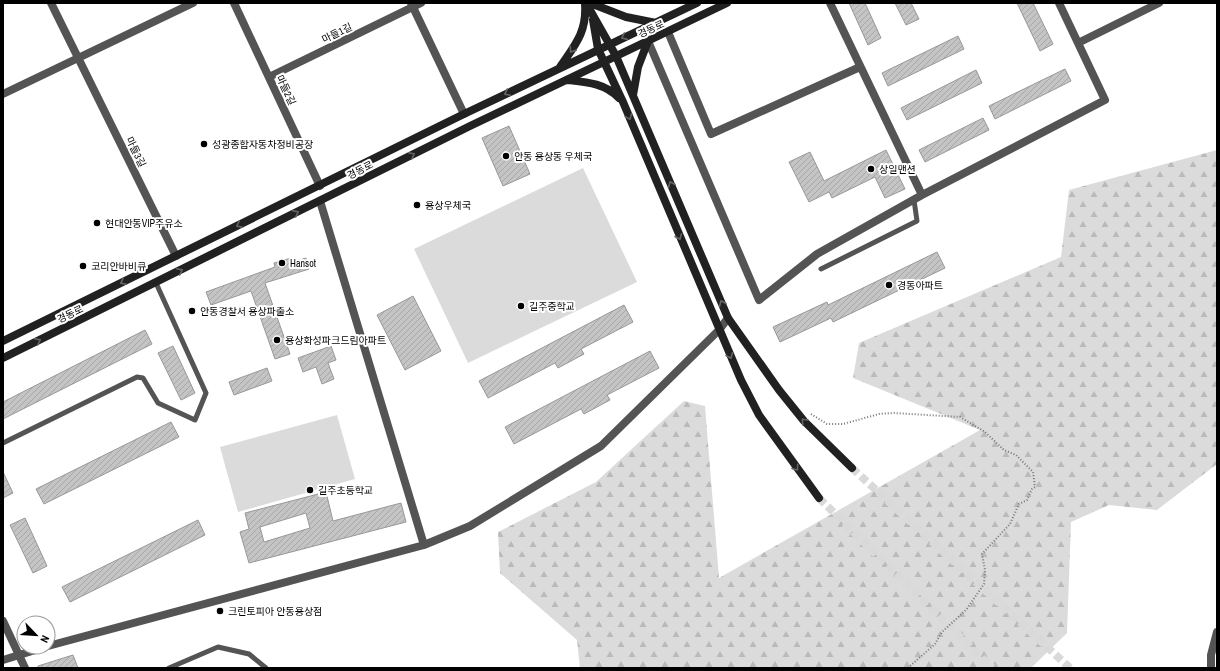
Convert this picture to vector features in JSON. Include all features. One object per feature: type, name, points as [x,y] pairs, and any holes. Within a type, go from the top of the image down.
[{"type":"street","name":"마들3길","points":[[51,3],[176,256]]},
{"type":"street","points":[[3,94],[193,3]]},
{"type":"street","name":"마들2길","points":[[234,3],[320,186]]},
{"type":"street","name":"마들1길","points":[[269,77],[412,5],[421,3]]},
{"type":"street","points":[[586,3],[592,15],[611,43],[728,318],[762,368],[794,409],[804,421],[852,468]]},
{"type":"street","points":[[560,68],[578,41],[584,28],[586,3]]},
{"type":"street","points":[[590,3],[626,17],[656,23]]},
{"type":"street","name":"경동로","points":[[3,341],[464,114],[598,49],[698,3]]},
{"type":"street","name":"경동로","points":[[3,358],[566,79],[648,42],[727,3]]},
{"type":"street","points":[[830,3],[922,195]]},
{"type":"street","points":[[648,42],[759,300],[817,254],[922,195],[1105,100],[1059,3]]},
{"type":"street","points":[[1078,43],[1158,3]]},
{"type":"street","points":[[412,5],[464,114]]},
{"type":"street","points":[[592,15],[598,49],[623,102],[741,380],[759,415],[819,498]]},
{"type":"street","points":[[668,32],[711,134],[860,67]]},
{"type":"street","points":[[633,96],[638,67],[648,42]]},
{"type":"street","points":[[566,79],[602,86],[613,91],[623,102]]},
{"type":"street","points":[[320,201],[424,545]]},
{"type":"street","points":[[56,644],[424,545],[470,526],[601,446],[719,330],[728,318]]},
{"type":"street","points":[[3,622],[16,648]]},
{"type":"street","points":[[1211,668],[1211,655],[1217,632]]},
{"type":"street","points":[[3,660],[16,655]]},
{"type":"street","points":[[19,655],[25,668]]},
{"type":"lane","points":[[821,269],[917,221],[914,200]]},
{"type":"lane","points":[[3,443],[137,377],[143,378],[158,403],[196,420],[206,393],[156,283]]},
{"type":"lane","points":[[169,668],[218,647],[249,654],[266,668]]},
{"type":"path","points":[[794,409],[811,414],[827,424],[843,424],[879,414],[894,413],[960,417],[985,432],[1004,450],[1016,454],[1033,472],[1035,487],[1027,500],[1019,504],[1010,524],[982,554],[985,570],[984,584],[966,610],[942,632],[935,644],[908,668]]},
{"type":"green space","points":[[1217,150],[1217,464],[1157,510],[1109,505],[1071,522],[1067,633],[1031,668],[580,668],[577,640],[500,573],[498,532],[596,482],[684,401],[705,406],[719,578],[980,430],[853,378],[859,343],[1061,257],[1069,190]]},
{"type":"green space","points":[[583,168],[637,282],[468,363],[414,249]]},
{"type":"green space","points":[[337,415],[355,479],[238,512],[220,447]]},
{"type":"building","points":[[849,3],[865,3],[881,38],[868,45]]},
{"type":"building","points":[[895,3],[911,3],[919,19],[906,25]]},
{"type":"building","points":[[1017,3],[1033,3],[1053,44],[1040,51]]},
{"type":"building","points":[[958,36],[964,49],[888,86],[882,73]]},
{"type":"building","points":[[1065,69],[1071,81],[995,119],[989,106]]},
{"type":"building","points":[[976,70],[982,83],[907,120],[901,108]]},
{"type":"building","points":[[983,118],[989,130],[925,162],[919,150]]},
{"type":"building","name":"안동 용상동 우체국","points":[[509,126],[530,174],[503,186],[482,138]]},
{"type":"building","name":"상일맨션","points":[[886,150],[905,189],[885,198],[875,177],[832,198],[829,192],[809,202],[789,162],[810,152],[824,181]]},
{"type":"building","name":"경동아파트","points":[[937,252],[945,268],[833,322],[831,318],[780,342],[773,327],[827,302],[828,305]]},
{"type":"building","points":[[291,258],[293,262],[306,258],[309,269],[265,283],[290,354],[275,359],[251,291],[211,305],[206,292],[275,267],[274,263]]},
{"type":"building","points":[[413,296],[441,351],[405,370],[377,315]]},
{"type":"building","points":[[624,305],[633,322],[581,349],[584,354],[558,368],[555,363],[488,398],[479,381]]},
{"type":"building","points":[[145,330],[152,344],[3,419],[3,402]]},
{"type":"building","points":[[173,346],[195,393],[181,400],[158,353]]},
{"type":"building","points":[[331,346],[336,360],[328,363],[334,379],[322,384],[316,367],[303,372],[298,358]]},
{"type":"building","points":[[650,351],[659,368],[607,395],[610,400],[584,414],[581,409],[514,444],[505,427]]},
{"type":"building","points":[[267,368],[272,381],[234,395],[229,382]]},
{"type":"building","points":[[171,422],[179,437],[44,504],[36,489]]},
{"type":"building","points":[[3,472],[13,493],[3,498]]},
{"type":"building","points":[[326,492],[333,521],[401,503],[406,522],[249,563],[240,532],[249,529],[245,513]],"holes":[[[306,513],[310,528],[264,542],[260,527]]]},
{"type":"building","points":[[25,518],[47,566],[33,573],[10,525]]},
{"type":"building","points":[[198,520],[205,535],[70,602],[62,587]]},
{"type":"building","points":[[73,655],[78,668],[38,668],[38,666]]},
{"type":"tunnel","points":[[852,468],[1070,668]]},
{"type":"tunnel","points":[[819,498],[992,668]]},
{"type":"place","name":"성광종합자동차정비공장","points":[[204,144]]},
{"type":"place","name":"안동 용상동 우체국","points":[[506,156]]},
{"type":"place","name":"상일맨션","points":[[871,169]]},
{"type":"place","name":"용상우체국","points":[[417,205]]},
{"type":"place","name":"현대안동VIP주유소","points":[[97,223]]},
{"type":"place","name":"Hansot","points":[[282,263]]},
{"type":"place","name":"코리안바비큐","points":[[83,266]]},
{"type":"place","name":"경동아파트","points":[[889,285]]},
{"type":"place","name":"길주중학교","points":[[521,306]]},
{"type":"place","name":"안동경찰서 용상파출소","points":[[192,311]]},
{"type":"place","name":"용상화성파크드림아파트","points":[[277,340]]},
{"type":"place","name":"길주초등학교","points":[[310,490]]},
{"type":"place","name":"크린토피아 안동용상점","points":[[220,611]]}]
